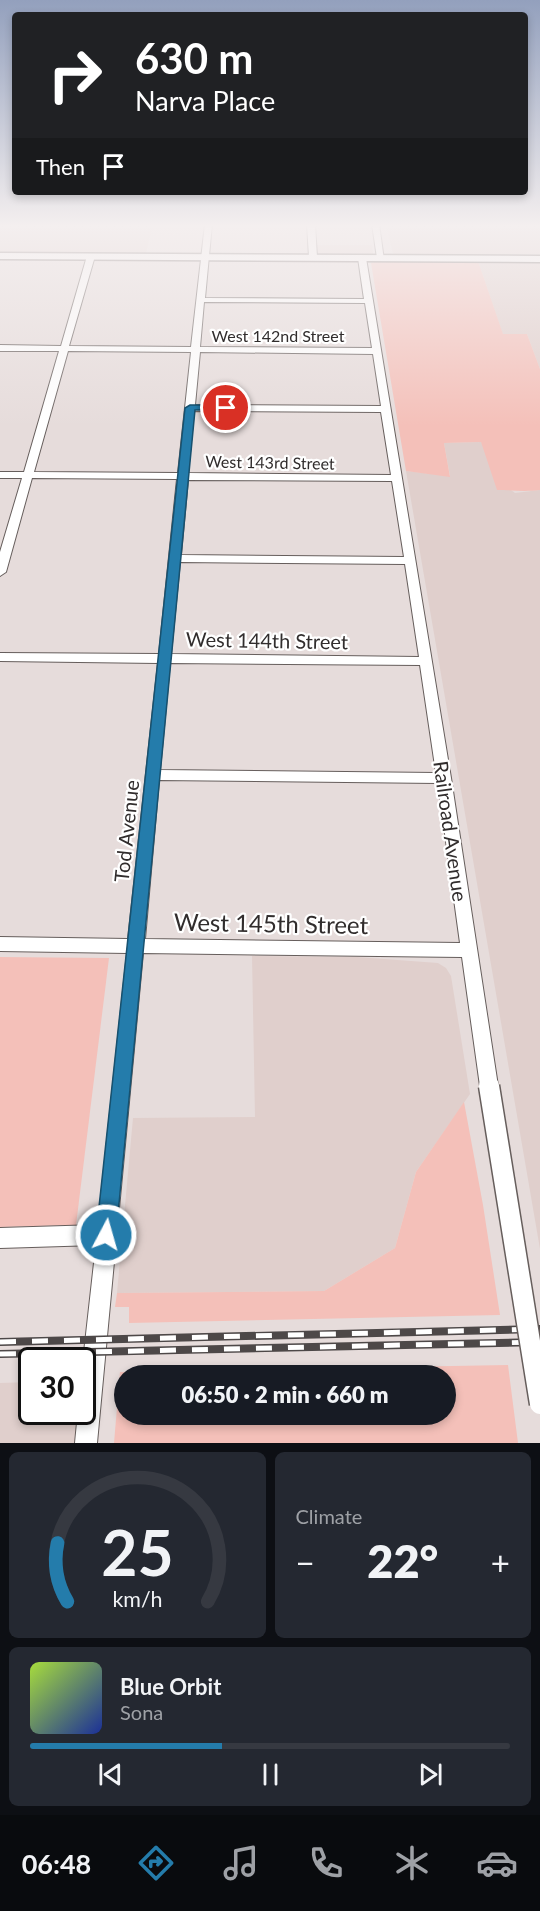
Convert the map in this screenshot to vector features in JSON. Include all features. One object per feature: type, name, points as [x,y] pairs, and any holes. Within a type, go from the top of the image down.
[{"type":"street","points":[[0,572],[81,291]]},
{"type":"street","name":"Tod Avenue","points":[[86,1443],[202,291]]},
{"type":"street","name":"Railroad Avenue","points":[[367,291],[540,1404]]},
{"type":"street","points":[[201,300],[369,301]]},
{"type":"street","name":"West 142nd Street","points":[[0,348],[376,351]]},
{"type":"street","points":[[190,408],[386,409]]},
{"type":"street","name":"West 143rd Street","points":[[0,475],[397,478]]},
{"type":"street","points":[[175,558],[410,561]]},
{"type":"street","name":"West 144th Street","points":[[0,657],[426,661]]},
{"type":"street","points":[[153,775],[444,778]]},
{"type":"street","name":"West 145th Street","points":[[0,944],[469,950]]},
{"type":"street","points":[[0,1238],[106,1235]]},
{"type":"shaded area","points":[[376,291],[488,291],[503,334],[527,334],[540,369],[540,490],[497,490],[481,442],[444,443],[450,477],[406,471]]},
{"type":"shaded area","points":[[488,291],[540,291],[540,369],[527,334],[503,335]]},
{"type":"shaded area","points":[[481,442],[511,490],[515,493],[540,490],[540,1249],[406,471],[450,476],[444,443]]},
{"type":"shaded area","points":[[252,956],[357,957],[438,963],[446,968],[451,976],[470,1094],[416,1172],[395,1248],[324,1291],[117,1293],[133,1118],[255,1117]]},
{"type":"shaded area","points":[[0,957],[109,958],[76,1225],[0,1227]]},
{"type":"shaded area","points":[[464,1102],[500,1315],[129,1323],[129,1307],[115,1307],[117,1293],[324,1291],[395,1248],[416,1172]]},
{"type":"shaded area","points":[[508,1365],[518,1443],[114,1443],[116,1425],[456,1425],[456,1366]]},
{"type":"shaded area","points":[[18,1382],[18,1425],[83,1425],[81,1443],[0,1443],[0,1383]]},
{"type":"railway","points":[[0,1342],[540,1329]]},
{"type":"railway","points":[[0,1354],[540,1342]]},
{"type":"route","points":[[106,1235],[190,408],[226,408]]}]
